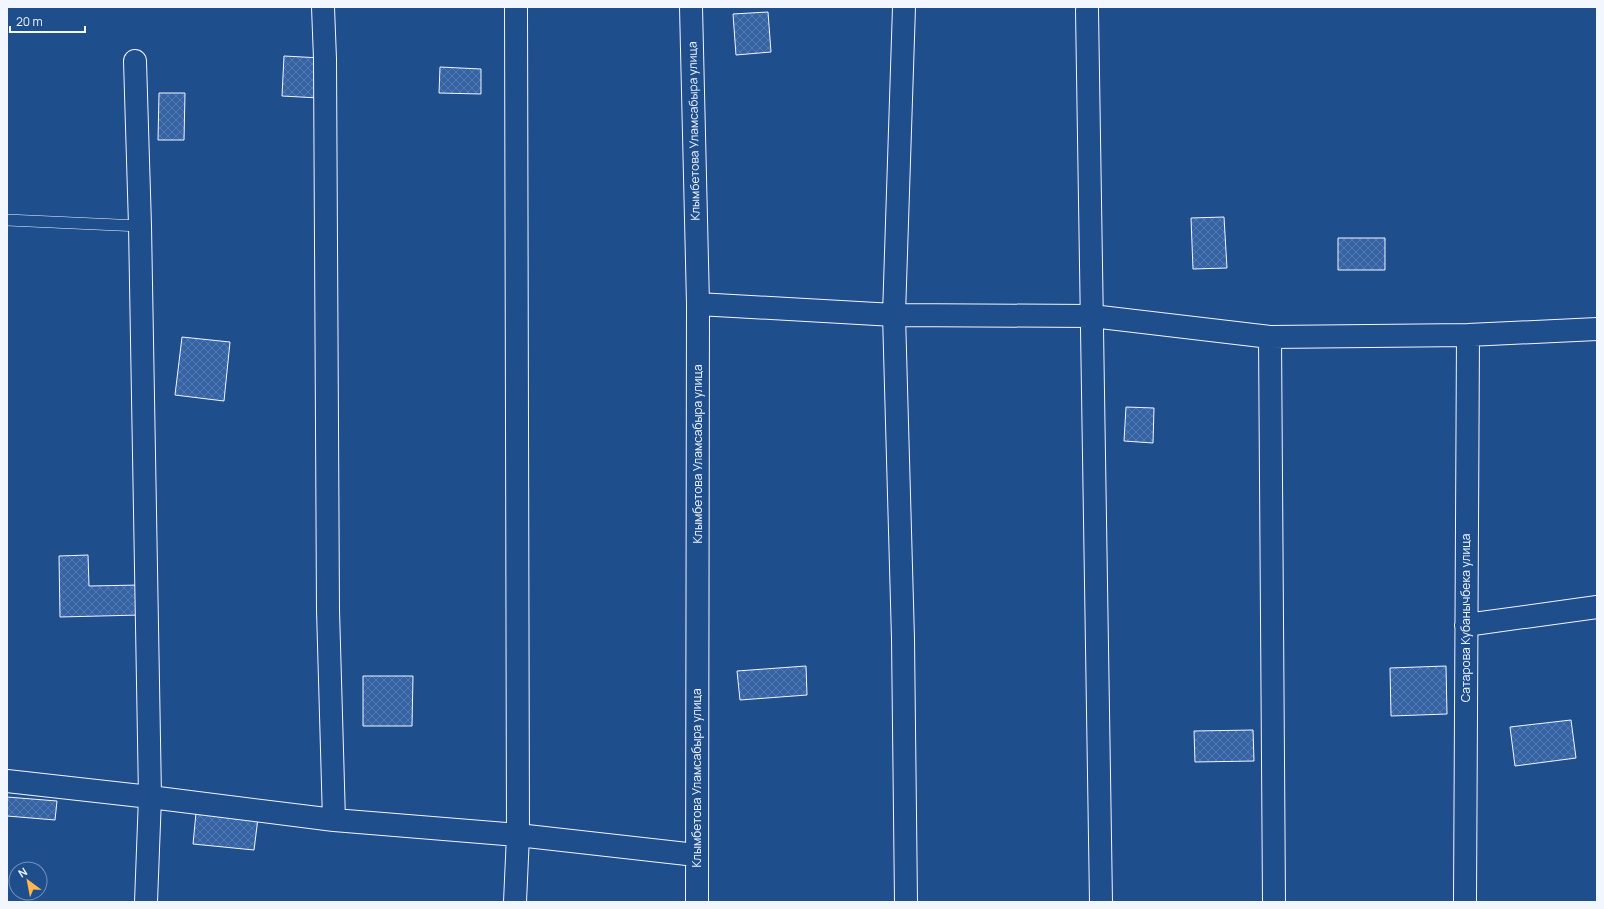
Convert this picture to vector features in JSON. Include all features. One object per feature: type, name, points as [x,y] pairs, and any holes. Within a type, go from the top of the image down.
[{"type":"street","points":[[323,7],[325,59],[328,610],[334,820]]},
{"type":"street","points":[[515,902],[518,835],[516,7]]},
{"type":"street","name":"Клымбетова Уламсабыра улица","points":[[691,7],[698,304],[697,902]]},
{"type":"street","points":[[904,7],[894,315],[903,639],[906,902]]},
{"type":"street","points":[[1087,10],[1101,902]]},
{"type":"street","points":[[135,61],[140,226],[150,797],[146,902]]},
{"type":"street","points":[[698,304],[894,315],[1092,316],[1270,337],[1468,335],[1597,329]]},
{"type":"street","name":"Сатарова Кубанычбека улица","points":[[1465,902],[1468,335]]},
{"type":"street","points":[[1270,337],[1274,902]]},
{"type":"street","points":[[1466,625],[1597,606]]},
{"type":"street","points":[[7,781],[334,820],[518,835],[696,855]]},
{"type":"lane","points":[[7,220],[140,226]]},
{"type":"building","points":[[768,12],[771,52],[736,55],[733,14]]},
{"type":"building","points":[[284,56],[321,58],[319,98],[282,96]]},
{"type":"building","points":[[440,67],[481,69],[481,94],[439,93]]},
{"type":"building","points":[[159,93],[185,93],[184,140],[158,140]]},
{"type":"building","points":[[1224,217],[1227,268],[1193,269],[1191,218]]},
{"type":"building","points":[[1338,238],[1385,238],[1385,270],[1338,270]]},
{"type":"building","points":[[182,337],[230,342],[224,401],[175,395]]},
{"type":"building","points":[[1126,407],[1154,408],[1153,443],[1124,441]]},
{"type":"building","points":[[88,555],[89,586],[140,585],[140,615],[60,617],[59,556]]},
{"type":"building","points":[[806,666],[807,695],[740,700],[737,671]]},
{"type":"building","points":[[1446,666],[1447,714],[1391,716],[1390,668]]},
{"type":"building","points":[[363,676],[413,676],[412,726],[363,726]]},
{"type":"building","points":[[1571,720],[1576,758],[1515,766],[1510,727]]},
{"type":"building","points":[[1253,730],[1254,761],[1195,762],[1194,731]]},
{"type":"building","points":[[7,797],[57,801],[55,820],[7,816]]},
{"type":"building","points":[[196,813],[258,818],[254,850],[193,844]]}]
